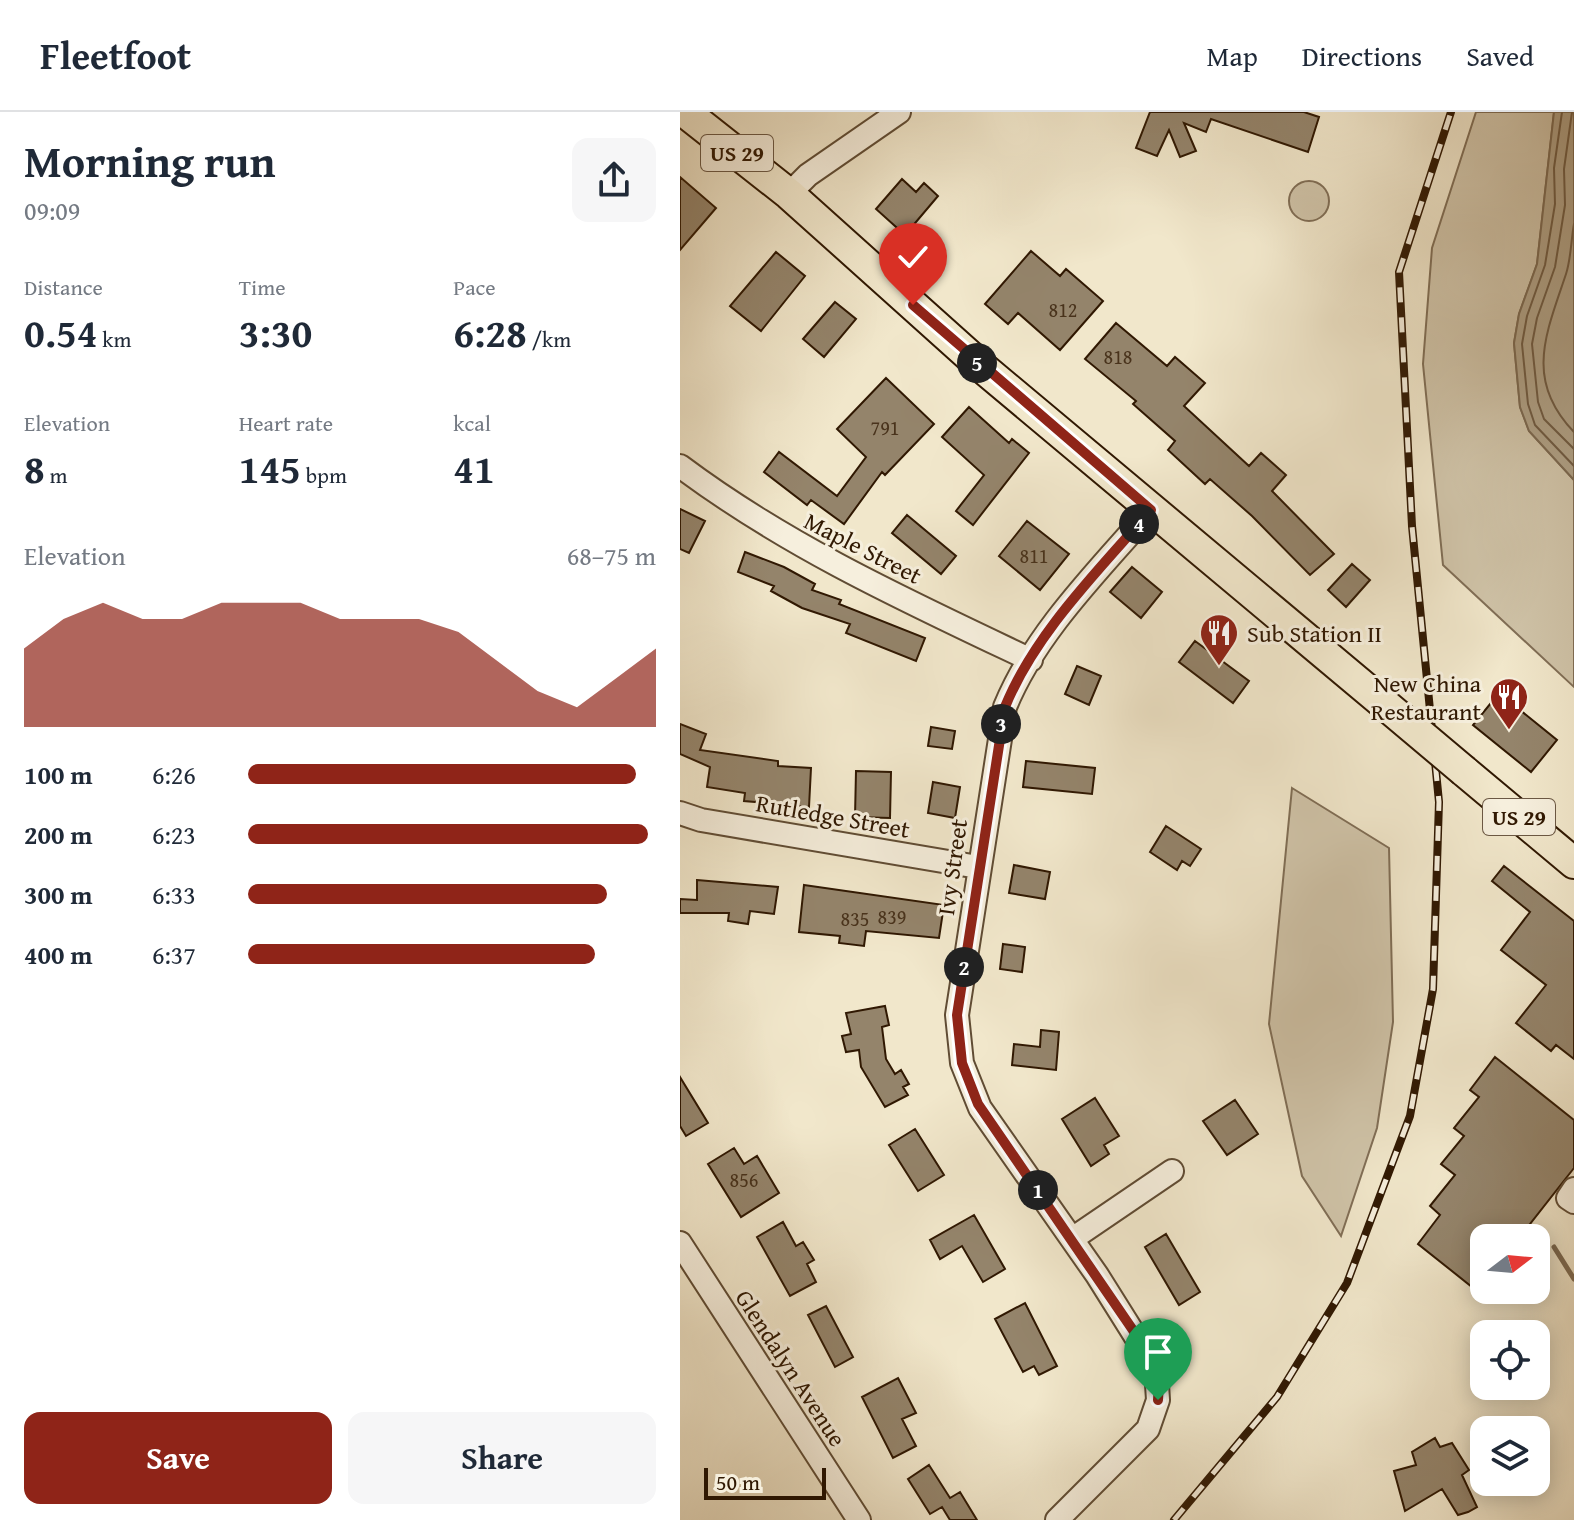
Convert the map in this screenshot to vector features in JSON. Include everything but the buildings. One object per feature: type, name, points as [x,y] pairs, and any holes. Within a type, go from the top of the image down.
[{"type":"main road","name":"US 29","points":[[685,112],[789,194],[983,368],[1574,863]]},
{"type":"street","points":[[789,194],[808,175],[899,112]]},
{"type":"street","name":"Maple Street","points":[[680,466],[749,514],[842,570],[1031,660]]},
{"type":"street","name":"Ivy Street","points":[[1057,1520],[1138,1442],[1155,1415],[1159,1384],[1150,1355],[980,1108],[962,1063],[957,1015],[1001,724],[1012,691],[1078,594],[1151,510]]},
{"type":"street","name":"Rutledge Street","points":[[680,813],[701,820],[978,867]]},
{"type":"street","points":[[1072,1239],[1172,1171]]},
{"type":"street","points":[[1574,1189],[1568,1198],[1574,1202]]},
{"type":"street","name":"Glendalyn Avenue","points":[[680,1243],[859,1520]]},
{"type":"shaded area","points":[[1476,112],[1554,112],[1537,264],[1519,314],[1514,343],[1520,407],[1529,431],[1574,480],[1574,687],[1443,565],[1423,364],[1432,248]]},
{"type":"shaded area","points":[[1309,181],[1323,187],[1329,201],[1323,215],[1309,221],[1295,215],[1289,201],[1295,187]]},
{"type":"shaded area","points":[[1292,788],[1389,848],[1393,1022],[1377,1128],[1341,1236],[1302,1176],[1269,1024]]},
{"type":"water","points":[[1554,112],[1574,112],[1574,480],[1529,431],[1520,407],[1514,343],[1519,314],[1537,264]]},
{"type":"waterway","points":[[1554,1247],[1574,1279]]},
{"type":"railway","points":[[1174,1520],[1277,1397],[1347,1283],[1410,1116],[1433,989],[1439,802],[1412,526],[1399,272],[1451,112]]},
{"type":"place","name":"Sub Station II","points":[[1219,667]]},
{"type":"place","name":"New China Restaurant","points":[[1509,731]]},
{"type":"route","points":[[913,305],[1151,510],[1078,594],[1020,676],[1005,707],[957,1015],[962,1063],[978,1104],[1150,1355],[1159,1384],[1158,1400]]}]
